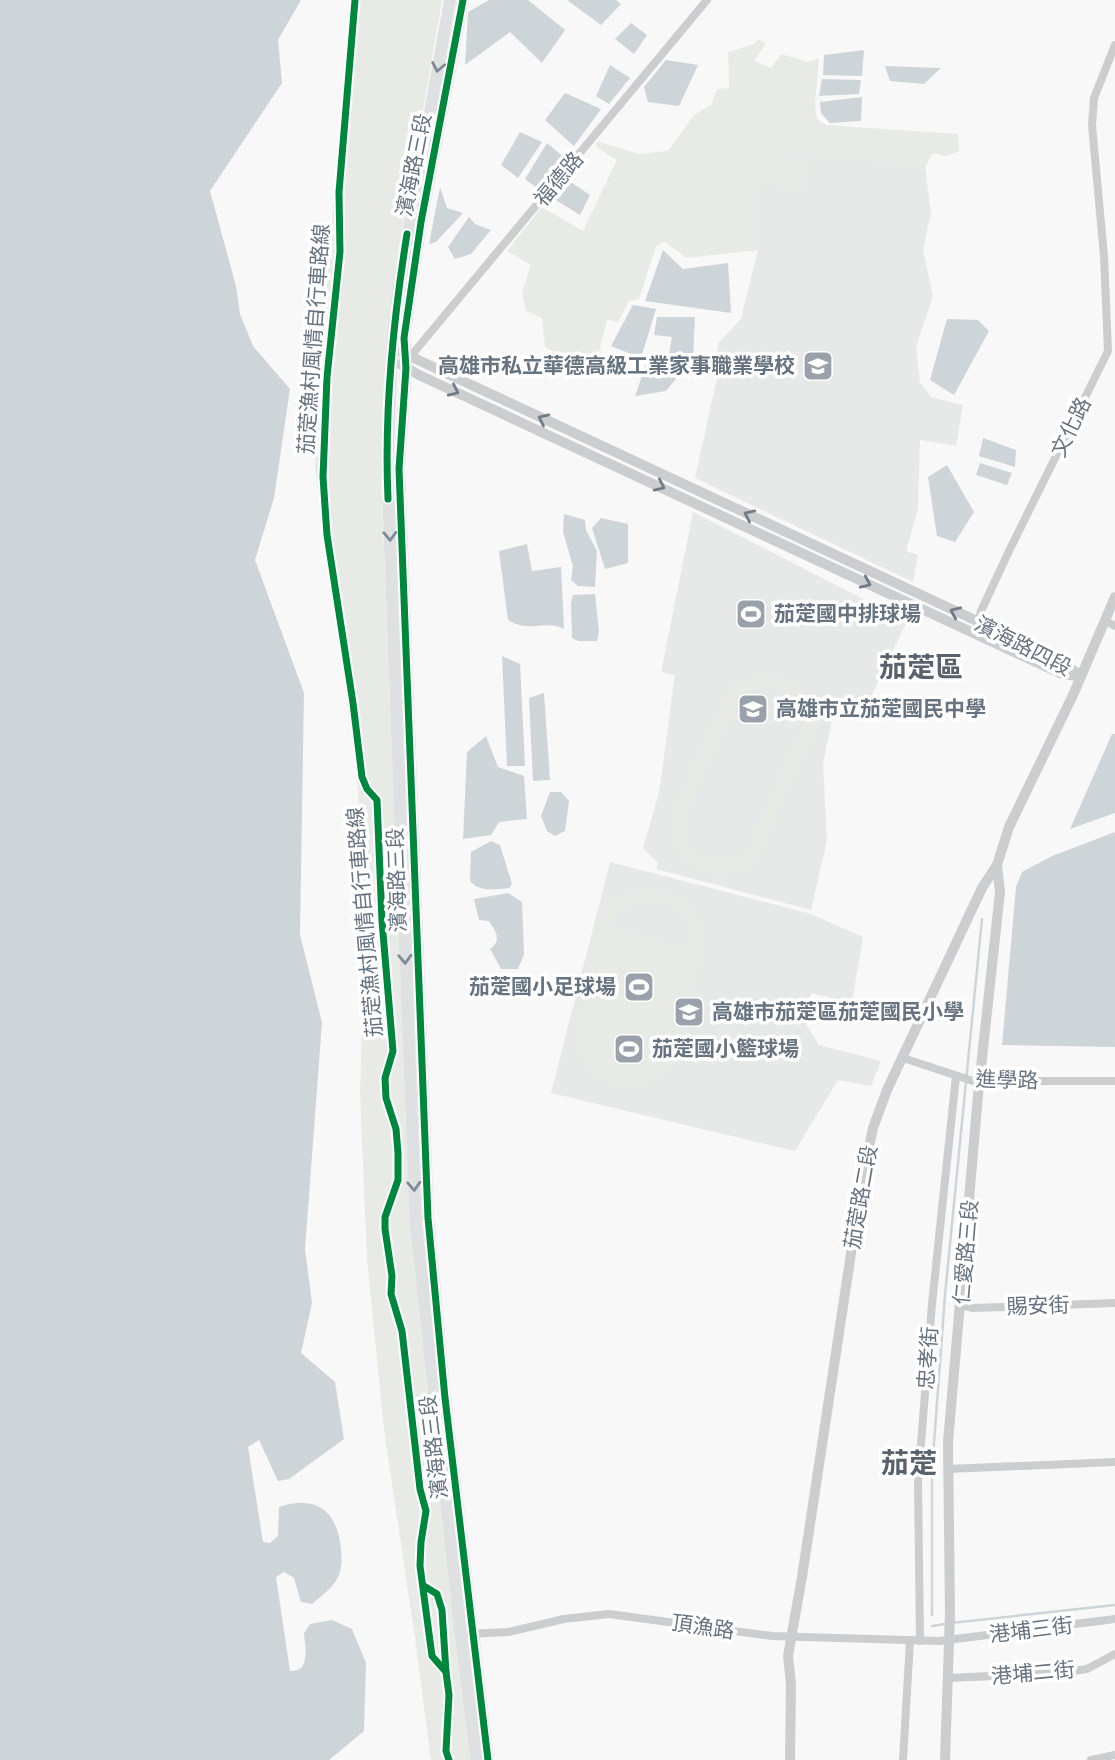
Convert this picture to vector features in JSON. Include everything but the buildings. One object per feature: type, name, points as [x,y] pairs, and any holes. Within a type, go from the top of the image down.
[{"type":"main road","name":"濱海路三段","points":[[407,817],[387,466],[399,286],[450,0]]},
{"type":"main road","name":"濱海路三段","points":[[463,0],[421,222],[404,338],[407,360],[399,469],[416,1224],[466,1634],[477,1760]]},
{"type":"main road","name":"濱海路三段","points":[[466,1634],[488,1760]]},
{"type":"street","name":"福德路","points":[[407,360],[707,0]]},
{"type":"street","name":"文化路","points":[[976,627],[1004,562],[1108,351],[1104,256],[1092,125],[1094,98],[1115,45]]},
{"type":"street","name":"濱海路四段","points":[[393,354],[976,627],[1066,665],[1081,676]]},
{"type":"street","name":"茄萣路二段","points":[[790,1760],[791,1684],[788,1656],[862,1181],[873,1128],[887,1090],[978,897],[997,865],[1009,827],[1081,676],[1110,624],[1115,597]]},
{"type":"street","name":"仁愛路三段","points":[[945,1760],[950,1605],[948,1443],[961,1305],[976,1081],[1000,892],[997,865]]},
{"type":"street","name":"進學路","points":[[903,1058],[976,1081],[1115,1081]]},
{"type":"street","name":"忠孝街","points":[[920,1641],[918,1482],[932,1304],[958,1077]]},
{"type":"street","name":"賜安街","points":[[961,1305],[972,1308],[1115,1303]]},
{"type":"street","points":[[948,1469],[1115,1462]]},
{"type":"street","name":"頂漁路","points":[[466,1634],[508,1632],[564,1619],[609,1614],[772,1636],[948,1641]]},
{"type":"street","name":"港埔三街","points":[[948,1641],[1115,1619]]},
{"type":"street","points":[[903,1760],[910,1641]]},
{"type":"street","name":"港埔二街","points":[[948,1678],[1060,1674],[1087,1669],[1115,1654]]},
{"type":"street","points":[[1091,1760],[1115,1755]]},
{"type":"shaded area","points":[[0,0],[301,0],[278,40],[282,83],[210,191],[236,286],[240,314],[253,346],[290,389],[274,498],[255,560],[304,693],[300,935],[322,1022],[305,1249],[312,1303],[301,1353],[335,1382],[344,1439],[289,1479],[278,1481],[259,1440],[248,1447],[263,1542],[270,1543],[278,1536],[279,1507],[304,1503],[323,1509],[330,1516],[339,1536],[342,1556],[339,1574],[330,1588],[312,1604],[301,1602],[294,1578],[284,1572],[276,1577],[290,1671],[297,1671],[304,1664],[304,1633],[310,1624],[332,1620],[352,1629],[366,1663],[364,1731],[329,1760],[0,1760]]},
{"type":"shaded area","points":[[351,0],[442,0],[387,334],[381,479],[411,1211],[473,1760],[431,1760],[384,1430],[367,1259],[360,1093],[365,925],[357,776],[315,468],[323,328]]},
{"type":"shaded area","points":[[489,0],[528,0],[565,30],[542,63],[510,32],[465,65],[468,12]]},
{"type":"shaded area","points":[[567,0],[616,0],[621,4],[601,25]]},
{"type":"shaded area","points":[[631,23],[647,35],[634,54],[615,39]]},
{"type":"shaded area","points":[[758,39],[766,44],[754,61],[771,68],[781,54],[808,62],[819,58],[815,103],[817,119],[826,125],[958,134],[959,151],[946,156],[933,153],[925,167],[767,149],[754,211],[758,250],[686,258],[665,242],[656,246],[639,299],[629,301],[618,322],[607,319],[595,369],[589,377],[558,368],[561,355],[545,347],[542,318],[526,311],[522,293],[531,265],[507,251],[542,207],[583,231],[617,160],[596,147],[597,141],[639,154],[668,151],[694,115],[711,105],[717,89],[729,88],[728,52],[754,44]]},
{"type":"shaded area","points":[[864,50],[862,76],[823,75],[824,55]]},
{"type":"shaded area","points":[[666,60],[698,65],[679,106],[648,102],[644,87]]},
{"type":"shaded area","points":[[610,65],[630,78],[609,104],[596,96]]},
{"type":"shaded area","points":[[885,66],[941,68],[924,84],[890,81]]},
{"type":"shaded area","points":[[822,79],[861,80],[859,94],[819,96]]},
{"type":"shaded area","points":[[565,93],[601,109],[574,146],[545,120]]},
{"type":"shaded area","points":[[862,97],[861,121],[830,123],[821,113],[820,102]]},
{"type":"shaded area","points":[[520,132],[542,142],[518,178],[501,165]]},
{"type":"shaded area","points":[[547,143],[565,158],[538,189],[525,179]]},
{"type":"shaded area","name":"高雄市私立華德高級工業家事職業學校","points":[[767,148],[925,167],[931,213],[923,250],[933,296],[916,346],[920,382],[931,397],[963,405],[956,446],[920,440],[918,509],[906,551],[918,555],[913,582],[695,478],[718,373],[715,360],[719,342],[741,319],[758,250],[754,211]]},
{"type":"shaded area","points":[[774,152],[809,159],[803,191],[767,184]]},
{"type":"shaded area","points":[[569,181],[590,195],[580,215],[554,199]]},
{"type":"shaded area","points":[[440,187],[447,208],[463,213],[436,242],[429,244]]},
{"type":"shaded area","points":[[469,217],[475,224],[491,230],[471,254],[455,259],[448,247]]},
{"type":"shaded area","points":[[663,250],[683,269],[728,263],[731,313],[645,301]]},
{"type":"shaded area","points":[[633,305],[656,309],[641,358],[611,346]]},
{"type":"shaded area","points":[[657,317],[695,317],[693,358],[666,391],[635,396],[646,365],[667,366],[672,337],[654,335]]},
{"type":"shaded area","points":[[947,319],[978,320],[989,331],[954,395],[930,380]]},
{"type":"shaded area","points":[[983,438],[1016,450],[1015,467],[979,456]]},
{"type":"shaded area","points":[[980,463],[1012,473],[1007,485],[976,475]]},
{"type":"shaded area","points":[[947,465],[974,512],[955,542],[937,536],[928,477]]},
{"type":"shaded area","name":"高雄市立茄萣國民中學","points":[[693,512],[907,621],[864,712],[835,706],[823,764],[827,841],[811,910],[656,869],[658,863],[643,848],[659,793],[675,675],[661,672]]},
{"type":"shaded area","points":[[564,514],[585,520],[586,530],[597,551],[595,587],[578,586],[571,580],[573,566],[563,532]]},
{"type":"shaded area","points":[[601,518],[628,524],[628,563],[605,569],[592,528]]},
{"type":"shaded area","points":[[527,544],[532,571],[561,567],[564,629],[550,625],[523,626],[508,620],[499,551]]},
{"type":"shaded area","points":[[595,594],[599,632],[597,641],[578,641],[572,638],[573,595]]},
{"type":"shaded area","name":"茄萣國中排球場","points":[[748,597],[767,605],[754,632],[735,624]]},
{"type":"shaded area","points":[[502,656],[520,664],[525,766],[507,766]]},
{"type":"shaded area","points":[[762,674],[787,679],[801,689],[810,703],[811,712],[821,717],[757,857],[743,869],[728,874],[712,874],[697,869],[684,859],[675,845],[671,829],[673,810],[734,677],[744,681]],"holes":[[[764,687],[778,690],[796,704],[801,726],[751,844],[728,860],[704,858],[688,842],[684,829],[685,814],[735,705],[754,690]]]},
{"type":"shaded area","points":[[544,693],[550,780],[533,781],[529,698]]},
{"type":"shaded area","points":[[1112,734],[1115,734],[1115,813],[1070,829]]},
{"type":"shaded area","points":[[486,736],[498,767],[524,776],[527,819],[499,822],[491,835],[463,839],[467,752]]},
{"type":"shaded area","points":[[550,792],[561,792],[569,801],[565,831],[555,836],[547,831],[541,816]]},
{"type":"shaded area","points":[[1115,832],[1115,1047],[1002,1045],[1016,887],[1022,872],[1052,856]]},
{"type":"shaded area","points":[[491,841],[500,845],[512,884],[509,888],[483,889],[470,881],[471,852]]},
{"type":"shaded area","name":"高雄市茄萣區茄萣國民小學","points":[[610,862],[808,913],[863,937],[852,1003],[811,993],[805,1022],[819,1045],[881,1061],[871,1086],[838,1080],[795,1151],[551,1093]]},
{"type":"shaded area","points":[[645,889],[676,895],[690,905],[705,933],[674,1063],[655,1079],[632,1088],[611,1085],[594,1074],[581,1057],[575,1038],[605,905],[618,896]],"holes":[[[642,900],[672,907],[685,919],[689,927],[689,948],[612,928],[616,918],[627,908]]]},
{"type":"shaded area","points":[[508,893],[522,902],[524,954],[518,969],[501,969],[490,949],[496,943],[496,932],[489,921],[479,920],[474,899]]},
{"type":"waterway","points":[[932,1615],[932,1470],[945,1295],[982,919]]},
{"type":"waterway","points":[[951,1623],[1115,1605]]},
{"type":"waterway","points":[[932,1626],[945,1624]]},
{"type":"cycle path","name":"茄萣漁村風情自行車路線","points":[[355,0],[339,192],[340,252],[327,377],[323,477],[327,535],[362,777],[367,789],[377,800],[382,921],[393,1051],[385,1078],[386,1098],[396,1129],[398,1153],[398,1180],[385,1217],[385,1229],[392,1276],[391,1294],[402,1331],[420,1489],[426,1511],[420,1566],[432,1656],[446,1672],[449,1695],[446,1751],[449,1760]]},
{"type":"cycle path","points":[[463,0],[421,222],[404,338],[406,368],[399,469],[428,1218],[445,1398],[488,1760]]},
{"type":"cycle path","points":[[388,499],[387,433],[391,366],[407,234]]},
{"type":"cycle path","points":[[424,1586],[437,1594],[442,1610],[446,1672]]},
{"type":"place","name":"高雄市私立華德高級工業家事職業學校","points":[[818,366]]},
{"type":"place","name":"茄萣國中排球場","points":[[751,614]]},
{"type":"place","name":"高雄市立茄萣國民中學","points":[[753,709]]},
{"type":"place","name":"茄萣國小足球場","points":[[639,987]]},
{"type":"place","name":"高雄市茄萣區茄萣國民小學","points":[[689,1012]]},
{"type":"place","name":"茄萣國小籃球場","points":[[629,1049]]},
{"type":"district","name":"茄萣區","points":[[921,667]]},
{"type":"district","name":"茄萣","points":[[909,1463]]}]
